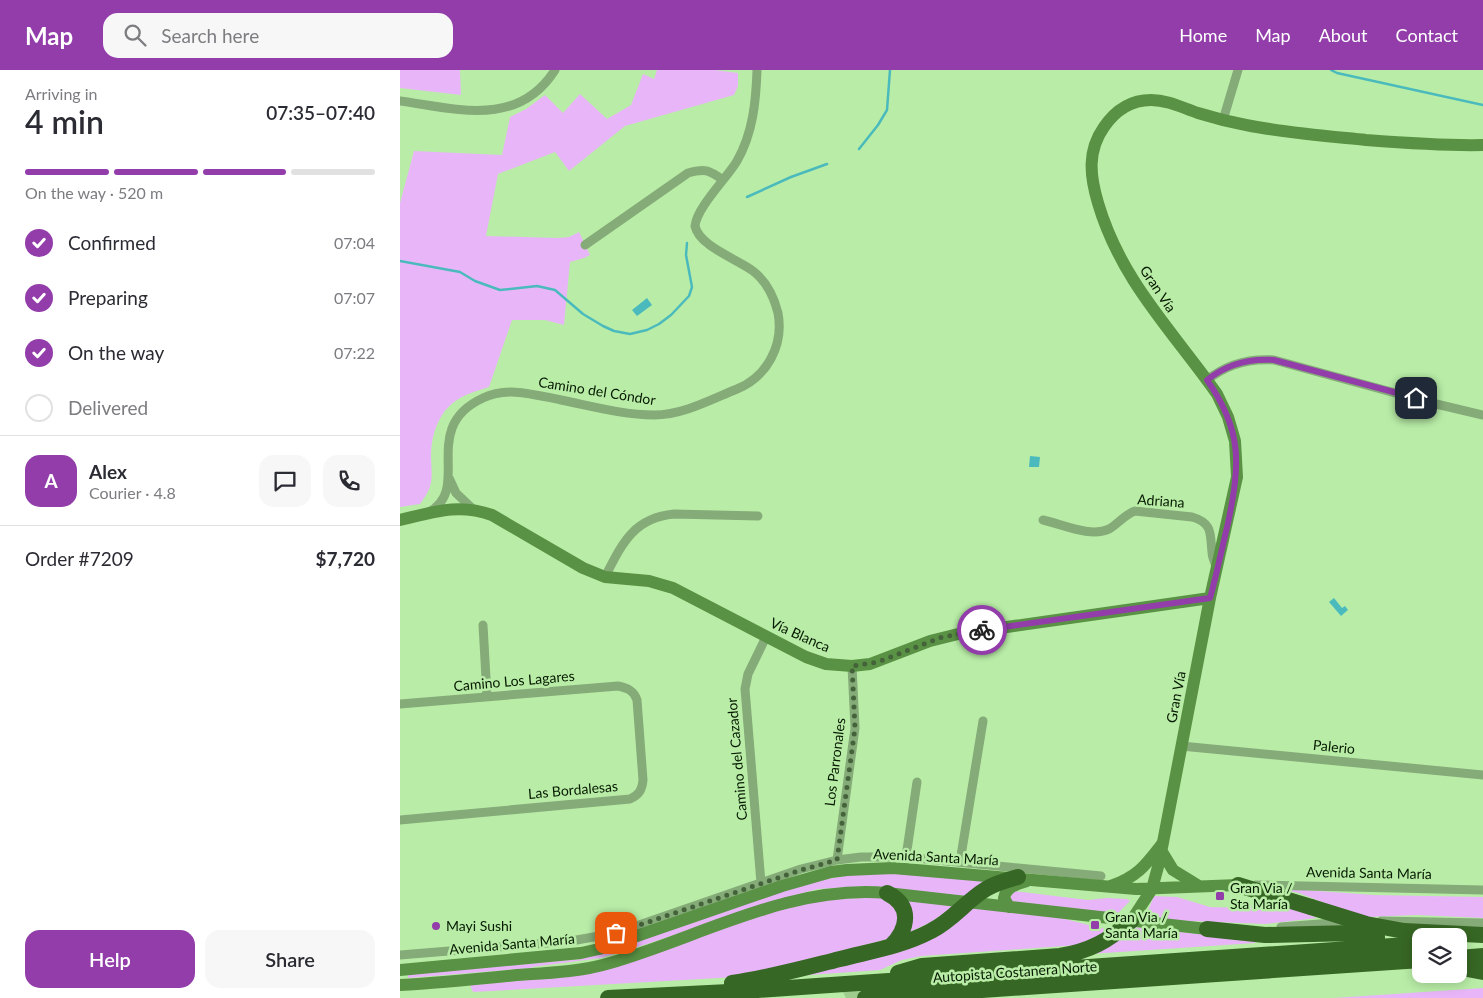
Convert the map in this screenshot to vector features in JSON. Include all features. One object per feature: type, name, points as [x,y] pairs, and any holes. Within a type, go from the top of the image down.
[{"type":"highway","points":[[615,998],[779,974],[891,946],[934,930],[993,885],[1026,878]]},
{"type":"highway","points":[[1238,885],[1366,924],[1404,930],[1483,935]]},
{"type":"highway","points":[[887,893],[900,903],[905,916],[902,934],[891,946]]},
{"type":"highway","points":[[898,972],[922,966],[1060,956],[1084,952],[1106,941],[1131,920]]},
{"type":"highway","points":[[1207,929],[1265,935],[1344,932],[1377,937]]},
{"type":"highway","points":[[1467,941],[1483,940]]},
{"type":"highway","name":"Autopista Costanera Norte","points":[[608,998],[729,992],[1412,945]]},
{"type":"highway","points":[[1467,962],[1483,956]]},
{"type":"highway","name":"Autopista Costanera Norte","points":[[865,998],[1412,961]]},
{"type":"highway","points":[[1467,965],[1483,972]]},
{"type":"main road","name":"Gran Vía","points":[[1131,920],[1152,889],[1163,847],[1210,598],[1218,570],[1235,488],[1236,452],[1228,417],[1217,394],[1149,306],[1120,258],[1106,226],[1095,193],[1092,157],[1096,140],[1106,124],[1118,112],[1134,103],[1152,100],[1165,102],[1223,120],[1287,132],[1433,144],[1483,145]]},
{"type":"main road","name":"Vía Blanca","points":[[400,520],[450,508],[474,510],[492,515],[583,568],[605,577],[649,581],[686,593],[766,637],[817,661],[835,666],[852,666],[878,662],[930,641],[958,634],[1210,598]]},
{"type":"main road","name":"Gran Vía","points":[[1109,887],[1134,876],[1163,847]]},
{"type":"main road","points":[[1163,847],[1173,870],[1199,886]]},
{"type":"main road","name":"Avenida Santa María","points":[[400,970],[581,953],[600,949],[782,886],[831,872],[847,870],[893,868],[1152,889],[1238,885]]},
{"type":"main road","points":[[1009,907],[1004,898],[1006,891],[1026,878]]},
{"type":"main road","points":[[400,985],[560,972],[595,967],[624,959],[786,902],[843,892],[887,893],[1207,929]]},
{"type":"street","points":[[400,101],[472,111],[502,109],[529,97],[545,84],[555,70]]},
{"type":"street","name":"Camino del Cóndor","points":[[426,513],[434,509],[446,494],[449,478],[448,451],[452,427],[468,407],[491,395],[517,392],[647,415],[665,414],[683,411],[748,385],[762,373],[772,357],[779,331],[778,313],[772,296],[763,282],[752,271],[700,238],[695,226],[698,215],[739,157],[749,133],[756,97],[757,70]]},
{"type":"street","points":[[1223,120],[1238,70]]},
{"type":"street","points":[[585,245],[688,173],[708,170],[723,180]]},
{"type":"street","points":[[1207,380],[1224,368],[1240,362],[1261,359],[1274,360],[1483,415]]},
{"type":"street","points":[[449,478],[456,493],[474,510]]},
{"type":"street","name":"Adriana","points":[[1043,520],[1090,533],[1110,528],[1126,515],[1135,511],[1200,519],[1206,524],[1210,532],[1212,555],[1218,570]]},
{"type":"street","points":[[605,577],[629,535],[648,520],[662,515],[674,514],[758,516]]},
{"type":"street","points":[[483,625],[488,696]]},
{"type":"street","name":"Camino del Cazador","points":[[762,883],[744,690],[748,674],[766,637]]},
{"type":"street","name":"Los Parronales","points":[[837,860],[855,728],[852,666]]},
{"type":"street","name":"Camino Los Lagares","points":[[400,704],[618,686],[630,690]]},
{"type":"street","name":"Las Bordalesas","points":[[400,820],[636,797],[643,787],[643,780],[637,700],[630,690]]},
{"type":"street","points":[[960,862],[983,721]]},
{"type":"street","name":"Palerio","points":[[1181,746],[1483,776]]},
{"type":"street","points":[[906,856],[917,782]]},
{"type":"street","name":"Avenida Santa María","points":[[400,955],[594,938],[616,933],[762,883],[837,860],[880,856],[906,856],[1101,876]]},
{"type":"street","name":"Avenida Santa María","points":[[1238,885],[1483,890]]},
{"type":"street","points":[[1207,929],[1375,921],[1483,923]]},
{"type":"shaded area","points":[[400,70],[460,70],[461,95],[400,88]]},
{"type":"shaded area","points":[[657,70],[715,70],[738,73],[738,86],[734,95],[625,126],[569,171],[555,152],[498,174],[486,236],[558,238],[569,237],[579,232],[590,255],[570,262],[564,325],[545,320],[512,320],[489,387],[460,398],[447,409],[438,423],[431,448],[432,477],[428,492],[420,504],[400,507],[400,203],[414,151],[502,155],[510,117],[526,109],[545,95],[563,113],[580,94],[607,119],[631,105],[643,74],[654,79]]},
{"type":"shaded area","points":[[868,872],[986,880],[965,896],[869,886],[818,889],[784,898],[601,958],[531,968],[408,978],[408,974],[582,959],[810,882]]},
{"type":"shaded area","points":[[1290,889],[1374,895],[1483,897],[1483,918],[1417,915],[1369,917],[1289,891]]},
{"type":"shaded area","points":[[1014,891],[1088,900],[1107,898],[1127,899],[1130,901],[1116,915],[1010,901]]},
{"type":"shaded area","points":[[1154,896],[1177,897],[1210,907],[1244,908],[1261,902],[1279,903],[1317,918],[1265,924],[1140,919],[1149,908]]},
{"type":"shaded area","points":[[881,897],[898,910],[899,926],[888,939],[737,977],[473,992],[470,985],[562,977],[788,907],[820,900]]},
{"type":"shaded area","points":[[904,900],[951,905],[953,907],[931,922],[910,932]]},
{"type":"shaded area","points":[[972,907],[1061,918],[1089,925],[1090,927],[1111,929],[1079,945],[922,956],[902,960],[880,970],[796,976],[901,948]]},
{"type":"shaded area","points":[[1133,927],[1255,940],[1255,943],[1090,954]]},
{"type":"shaded area","points":[[1483,988],[1483,998],[1334,998]]},
{"type":"water","points":[[647,298],[652,305],[637,316],[632,310]]},
{"type":"water","points":[[1030,456],[1040,457],[1039,467],[1029,467]]},
{"type":"water","points":[[1334,598],[1342,608],[1345,606],[1348,610],[1341,616],[1329,602]]},
{"type":"waterway","points":[[859,149],[887,110],[890,70]]},
{"type":"waterway","points":[[1331,70],[1337,73],[1483,105]]},
{"type":"waterway","points":[[747,197],[791,177],[827,164]]},
{"type":"waterway","points":[[400,261],[460,272],[475,281],[500,290],[537,286],[555,290],[583,314],[603,326],[614,331],[630,334],[647,330],[659,324],[671,315],[689,296],[692,287],[686,255],[687,243]]},
{"type":"tunnel","points":[[846,998],[879,981]]},
{"type":"way so far","points":[[616,933],[732,892],[837,860],[855,736],[852,666],[878,662],[942,637],[982,630]]},
{"type":"place","name":"Gran Via / Sta María","points":[[1220,896]]},
{"type":"place","name":"Gran Via / Santa María","points":[[1095,925]]},
{"type":"place","name":"Mayi Sushi","points":[[436,926]]},
{"type":"route","points":[[982,630],[1210,598],[1218,570],[1237,477],[1235,440],[1232,429],[1224,406],[1207,380],[1224,368],[1251,360],[1274,360],[1416,398]]}]
